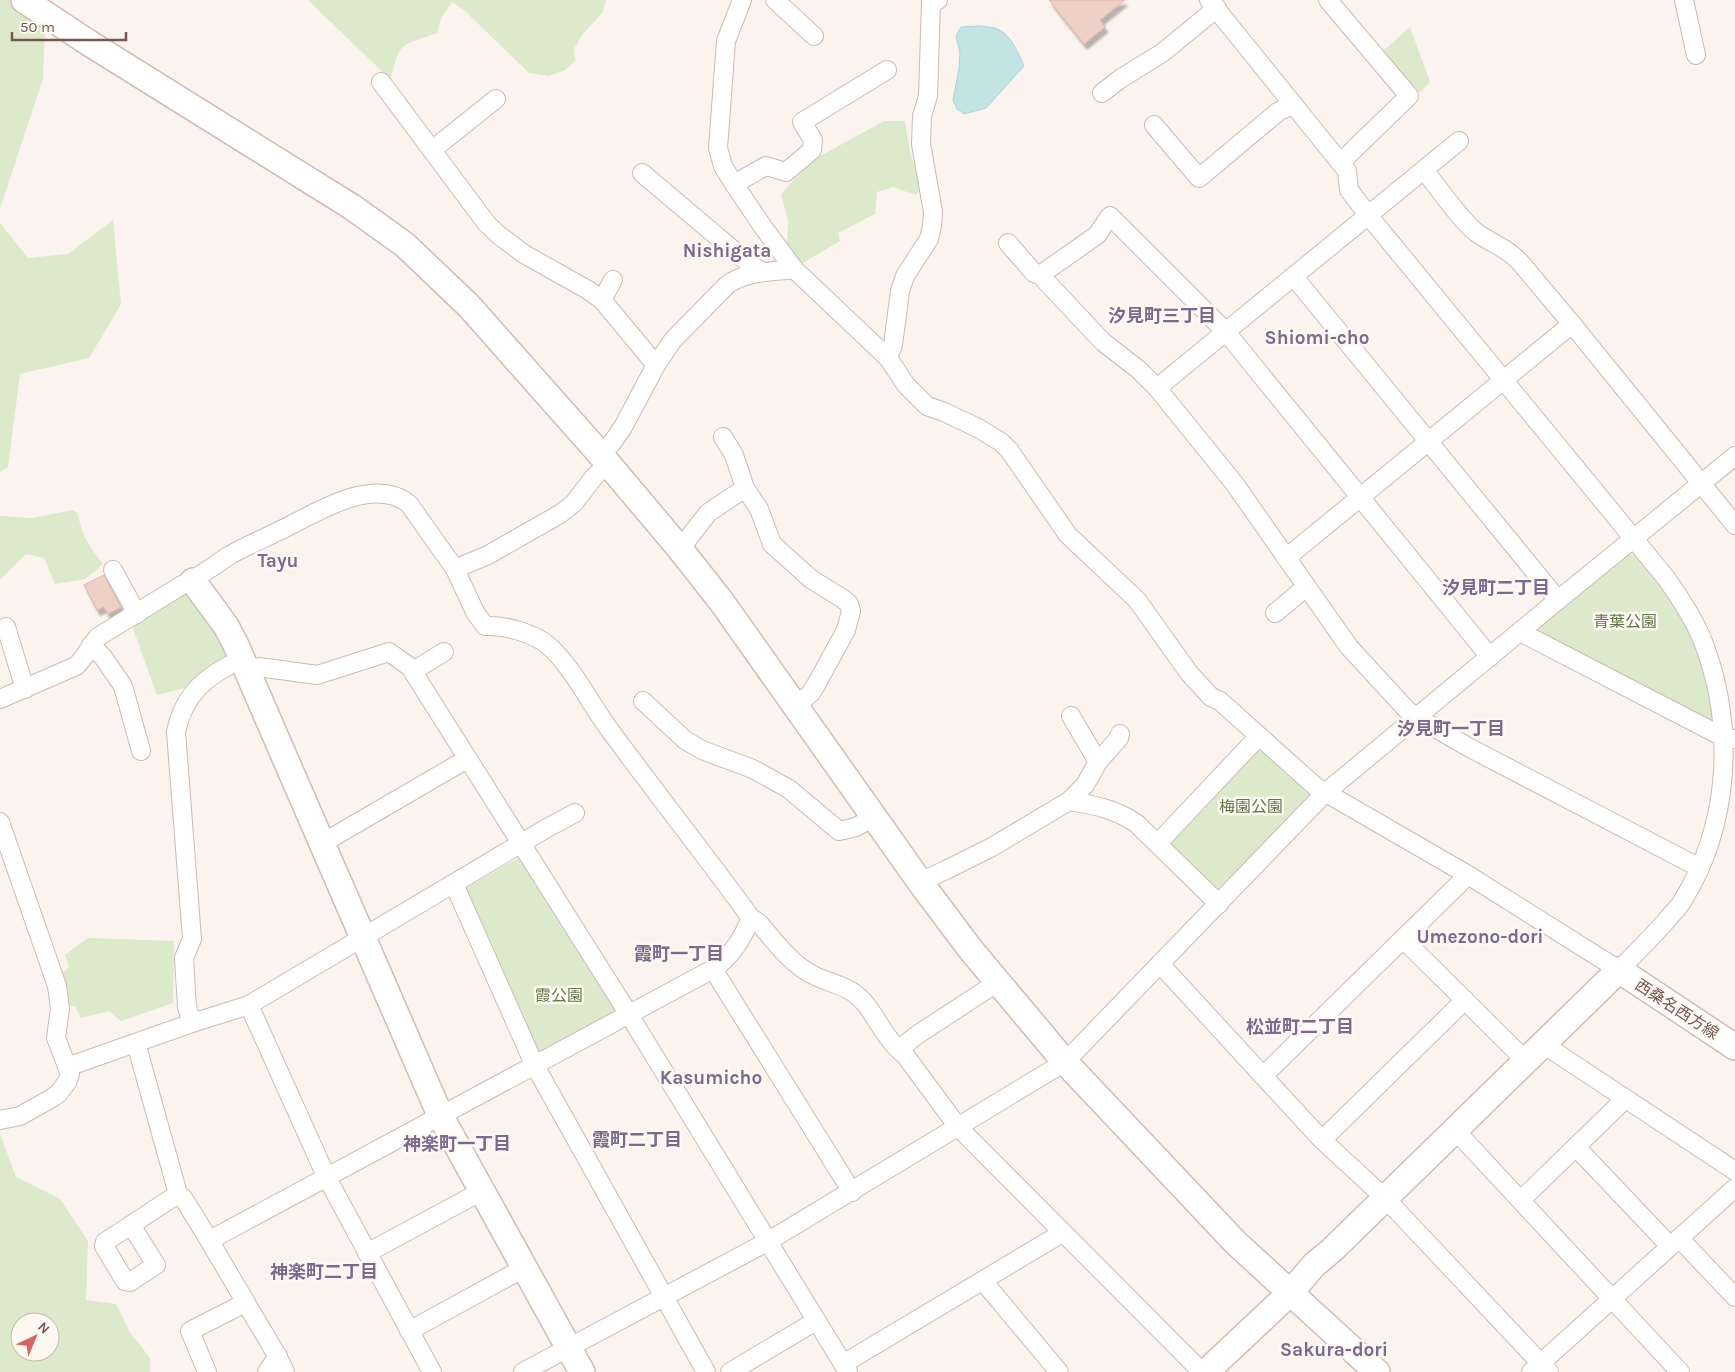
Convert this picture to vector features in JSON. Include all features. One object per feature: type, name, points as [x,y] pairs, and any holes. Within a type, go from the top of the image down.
[{"type":"street","points":[[24,0],[89,43],[352,208],[405,245],[469,306],[604,459],[721,601],[920,882],[971,950],[1065,1062],[1236,1243],[1377,1372]]},
{"type":"street","points":[[36,0],[89,43]]},
{"type":"street","points":[[742,0],[726,41],[718,148],[723,166],[734,184],[762,227],[794,269],[888,358],[906,385],[927,406],[978,428],[1010,450],[1068,535],[1137,600],[1190,673],[1211,697],[1220,701],[1316,787],[1468,876],[1619,970]]},
{"type":"street","points":[[775,0],[814,36]]},
{"type":"street","points":[[888,358],[893,345],[900,291],[905,276],[929,239],[932,226],[933,212],[920,144],[922,116],[928,96],[931,2],[938,0]]},
{"type":"street","points":[[1328,0],[1409,96],[1341,162]]},
{"type":"street","points":[[1684,0],[1696,56]]},
{"type":"street","points":[[0,699],[76,666],[82,661],[98,637],[182,585],[192,581],[231,555],[331,505],[350,498],[370,494],[399,497],[409,504],[455,569],[475,612],[485,626],[507,627],[537,638],[547,644],[574,675],[602,720],[751,918],[759,924],[784,952],[806,971],[853,992],[862,1000],[894,1046],[905,1055],[958,1127],[1062,1233],[1204,1372],[1290,1293],[1314,1265],[1332,1250],[1619,970],[1682,902],[1700,868],[1710,843],[1722,796],[1730,739],[1720,692],[1704,644],[1681,600],[1666,578],[1368,215],[1350,190],[1347,171],[1341,162],[1213,4],[1162,53],[1120,79],[1102,93]]},
{"type":"street","points":[[734,184],[766,166],[786,172],[812,150],[813,140],[802,122],[887,70]]},
{"type":"street","points":[[381,82],[487,224],[524,254],[588,290],[602,300],[656,365]]},
{"type":"street","points":[[432,150],[496,99]]},
{"type":"street","points":[[1154,125],[1199,178],[1279,111],[1294,104]]},
{"type":"street","points":[[1157,388],[1459,140]]},
{"type":"street","points":[[1424,170],[1468,224],[1477,232],[1512,254],[1572,324],[1735,525]]},
{"type":"street","points":[[642,173],[751,265],[763,272]]},
{"type":"street","points":[[1040,274],[1097,235],[1110,216],[1226,332],[1490,657]]},
{"type":"street","points":[[1008,243],[1034,273],[1040,274],[1103,342],[1139,370],[1157,388],[1234,483],[1349,647],[1407,710],[1416,718],[1470,748],[1700,868]]},
{"type":"street","points":[[455,569],[488,555],[560,514],[574,503],[594,477],[656,365],[673,340],[727,285],[744,276],[794,269]]},
{"type":"street","points":[[1294,277],[1558,600]]},
{"type":"street","points":[[602,300],[613,280]]},
{"type":"street","points":[[1286,558],[1572,324]]},
{"type":"street","points":[[723,437],[734,455],[745,488],[759,508],[772,544],[810,579],[843,598],[849,604],[851,611],[846,630],[817,683],[811,692],[796,706]]},
{"type":"street","points":[[522,1372],[767,1242],[1065,1062],[1325,793],[1735,456]]},
{"type":"street","points":[[680,549],[708,513],[745,488]]},
{"type":"street","points":[[113,570],[137,614]]},
{"type":"street","points":[[192,581],[226,626],[440,1115],[582,1372]]},
{"type":"street","points":[[1275,613],[1306,587]]},
{"type":"street","points":[[6,627],[25,689]]},
{"type":"street","points":[[1520,632],[1730,739]]},
{"type":"street","points":[[91,645],[103,657],[123,686],[141,751]]},
{"type":"street","points":[[192,1023],[187,1007],[184,958],[192,938],[176,732],[184,706],[192,694],[226,666],[244,665],[317,675],[390,652],[413,671],[628,1014],[846,1368],[1062,1233]]},
{"type":"street","points":[[413,671],[444,652]]},
{"type":"street","points":[[643,701],[685,740],[702,750],[753,769],[789,789],[839,832],[856,827],[874,818]]},
{"type":"street","points":[[1071,716],[1098,762]]},
{"type":"street","points":[[920,882],[992,847],[1069,801],[1085,785],[1098,762],[1119,738],[1120,734]]},
{"type":"street","points":[[1158,842],[1259,736]]},
{"type":"street","points":[[321,844],[467,759]]},
{"type":"street","points":[[1069,801],[1098,806],[1124,815],[1158,842],[1218,904]]},
{"type":"street","points":[[67,1067],[192,1023],[250,1005],[575,813]]},
{"type":"street","points":[[0,822],[56,986],[60,1009],[56,1038],[70,1074],[68,1082],[58,1094],[20,1116],[0,1120]]},
{"type":"street","points":[[1263,1076],[1468,876]]},
{"type":"street","points":[[454,884],[534,1064],[706,1372]]},
{"type":"street","points":[[210,1240],[713,969],[723,962],[742,939],[751,918]]},
{"type":"street","points":[[1403,939],[1465,1000],[1534,1052],[1625,1099],[1735,1171]]},
{"type":"street","points":[[1160,964],[1322,1140],[1385,1198],[1540,1369],[1612,1299],[1735,1188]]},
{"type":"street","points":[[713,969],[852,1192]]},
{"type":"street","name":"西桑名西方線","points":[[1619,970],[1735,1047]]},
{"type":"street","points":[[900,1051],[903,1046],[917,1035],[998,982]]},
{"type":"street","points":[[1322,1140],[1465,1000]]},
{"type":"street","points":[[250,1005],[326,1176],[432,1372]]},
{"type":"street","points":[[136,1043],[178,1194],[183,1198],[210,1240],[245,1303],[278,1356],[285,1372]]},
{"type":"street","points":[[1521,1200],[1625,1099]]},
{"type":"street","points":[[1455,1130],[1680,1372]]},
{"type":"street","points":[[1576,1147],[1735,1297]]},
{"type":"street","points":[[367,1253],[482,1191]]},
{"type":"street","points":[[131,1226],[178,1194]]},
{"type":"street","points":[[409,1331],[524,1268]]},
{"type":"street","points":[[983,1281],[1059,1372]]},
{"type":"street","points":[[206,1372],[190,1331],[245,1303]]},
{"type":"street","points":[[730,1372],[816,1321]]},
{"type":"street","points":[[267,1372],[278,1356]]},
{"type":"green space","points":[[0,0],[46,0],[43,78],[0,209]]},
{"type":"green space","points":[[308,0],[606,0],[603,12],[582,35],[574,49],[575,61],[565,70],[549,76],[529,73],[465,11],[452,2],[441,18],[437,33],[409,43],[400,51],[391,80]]},
{"type":"green space","points":[[1410,27],[1430,82],[1419,93],[1383,51]]},
{"type":"green space","points":[[884,121],[905,121],[911,156],[924,186],[916,195],[893,187],[877,192],[875,214],[838,233],[840,241],[801,264],[787,247],[788,220],[781,194],[813,160]]},
{"type":"green space","points":[[113,220],[121,304],[89,358],[20,374],[8,467],[0,472],[0,223],[28,258],[68,254]]},
{"type":"green space","points":[[73,510],[78,514],[87,541],[103,564],[85,579],[55,584],[44,558],[26,554],[0,580],[0,516],[32,518]]},
{"type":"green space","name":"青葉公園","points":[[1628,554],[1636,555],[1664,592],[1689,631],[1703,667],[1715,720],[1709,723],[1540,633],[1538,626]]},
{"type":"green space","points":[[183,591],[190,592],[228,652],[224,661],[192,686],[157,695],[131,623]]},
{"type":"green space","name":"梅園公園","points":[[1260,748],[1310,793],[1309,800],[1220,892],[1213,893],[1167,846],[1253,749]]},
{"type":"green space","name":"霞公園","points":[[525,854],[622,1013],[539,1060],[462,890]]},
{"type":"green space","points":[[88,938],[174,941],[173,1003],[121,1021],[109,1011],[81,1018],[75,1006],[64,1006],[60,975],[69,967],[65,955]]},
{"type":"green space","points":[[0,1134],[16,1177],[60,1199],[88,1241],[86,1300],[116,1304],[129,1331],[150,1358],[150,1372],[0,1372]]},
{"type":"water","points":[[979,26],[995,28],[1005,34],[1013,44],[1024,66],[986,108],[964,114],[957,109],[953,100],[960,53],[956,36],[961,27]]},
{"type":"building","points":[[1049,0],[1125,0],[1100,20],[1105,27],[1084,44]]},
{"type":"building","points":[[104,575],[121,607],[108,614],[104,607],[97,610],[84,585]]},
{"type":"district","name":"Nishigata","points":[[727,251]]},
{"type":"district","name":"汐見町三丁目","points":[[1162,316]]},
{"type":"district","name":"Shiomi-cho","points":[[1317,338]]},
{"type":"district","name":"Tayu","points":[[278,561]]},
{"type":"district","name":"汐見町二丁目","points":[[1496,588]]},
{"type":"district","name":"汐見町一丁目","points":[[1451,729]]},
{"type":"district","name":"Umezono-dori","points":[[1480,937]]},
{"type":"district","name":"霞町一丁目","points":[[679,954]]},
{"type":"district","name":"松並町二丁目","points":[[1300,1027]]},
{"type":"district","name":"Kasumicho","points":[[711,1078]]},
{"type":"district","name":"霞町二丁目","points":[[637,1140]]},
{"type":"district","name":"神楽町一丁目","points":[[457,1144]]},
{"type":"district","name":"神楽町二丁目","points":[[324,1272]]},
{"type":"district","name":"Sakura-dori","points":[[1334,1350]]}]
